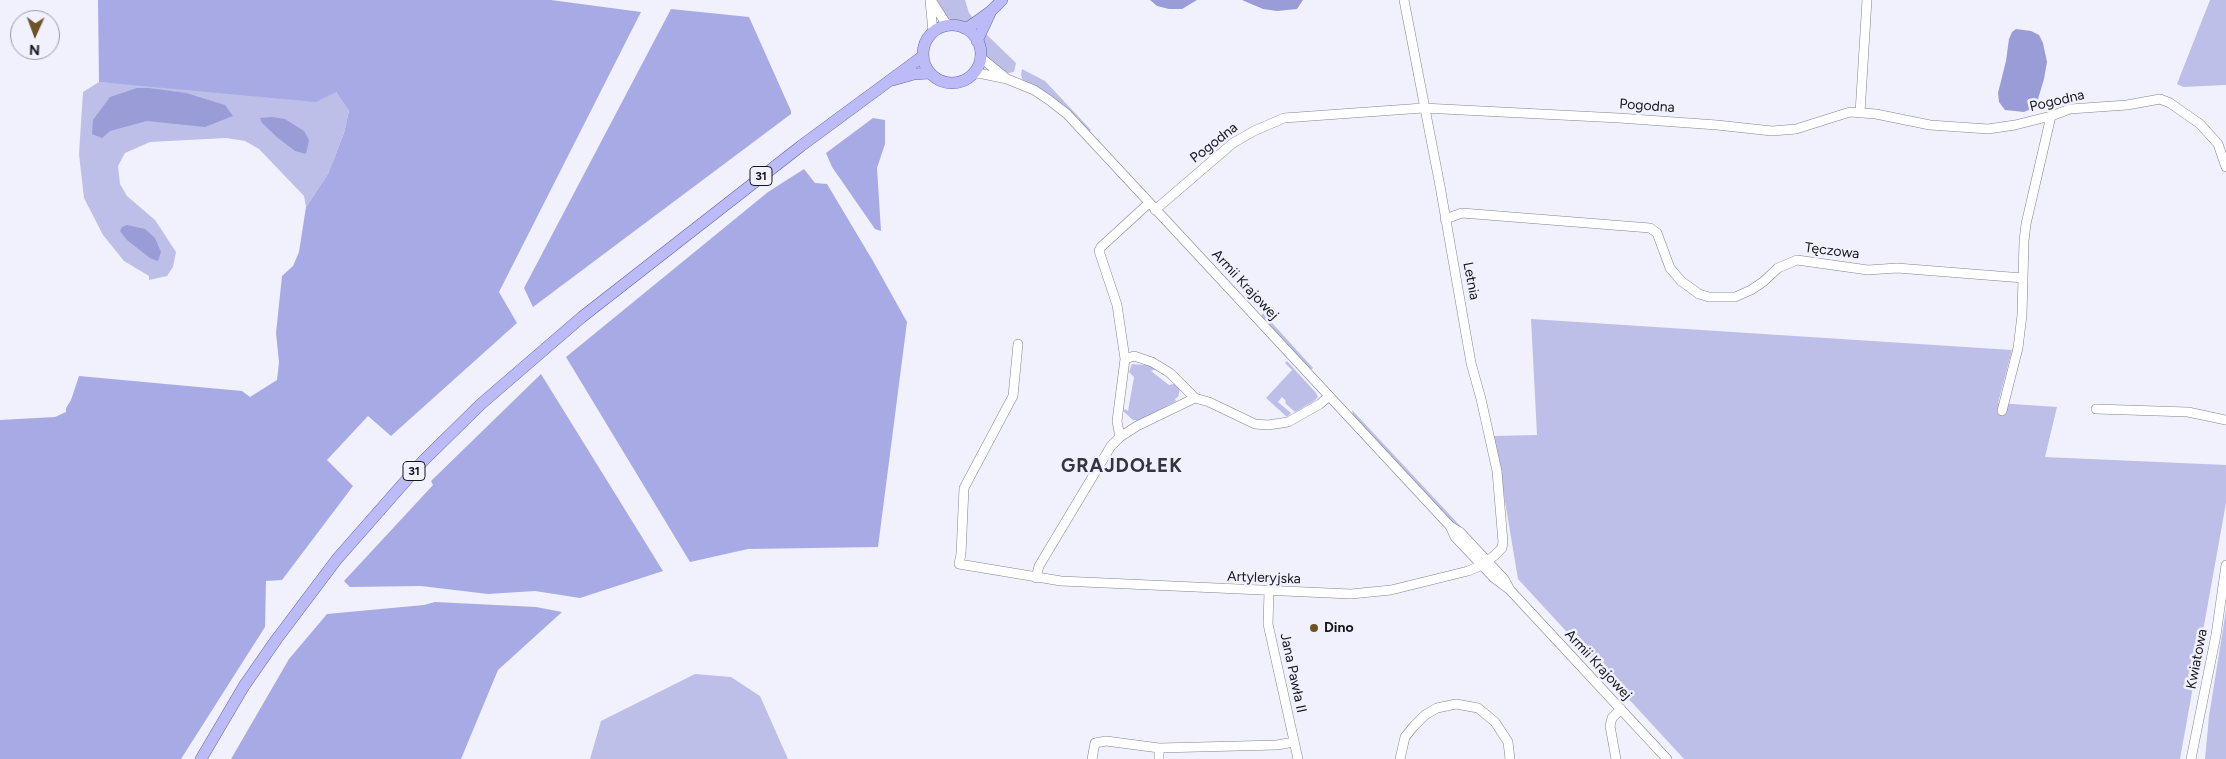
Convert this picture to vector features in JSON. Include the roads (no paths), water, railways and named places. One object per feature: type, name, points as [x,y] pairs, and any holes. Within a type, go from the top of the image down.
[{"type":"main road","points":[[964,28],[977,41],[980,57],[978,66],[972,74],[960,81],[951,83],[942,81],[930,73],[923,56],[925,43],[933,32],[950,26],[969,27],[992,11],[1002,0]]},
{"type":"main road","points":[[977,41],[992,11]]},
{"type":"main road","name":"31","points":[[201,759],[265,656],[337,559],[424,460],[481,404],[582,316],[857,103],[892,80],[902,70],[923,56]]},
{"type":"main road","name":"31","points":[[892,80],[914,74],[930,73]]},
{"type":"street","points":[[931,0],[945,22],[950,26]]},
{"type":"street","points":[[931,0],[933,32]]},
{"type":"street","name":"Letnia","points":[[1404,0],[1423,108],[1446,219],[1471,363],[1497,471],[1503,542],[1500,551],[1484,563]]},
{"type":"street","points":[[1860,113],[1867,0]]},
{"type":"street","name":"Armii Krajowej","points":[[980,57],[1007,79]]},
{"type":"street","name":"Armii Krajowej","points":[[972,74],[983,74],[1007,79],[1034,90],[1058,106],[1450,526],[1455,536],[1504,579],[1510,590],[1667,759]]},
{"type":"street","name":"Pogodna","points":[[1152,206],[1233,143],[1254,131],[1284,118],[1423,108],[1629,118],[1772,131],[1796,129],[1850,112],[1876,114],[1930,125],[1988,129],[2015,125],[2076,108],[2127,105],[2160,99],[2170,103],[2200,124],[2218,144],[2226,167]]},
{"type":"street","points":[[2002,411],[2018,348],[2023,308],[2026,224],[2051,116]]},
{"type":"street","points":[[1120,437],[1117,421],[1124,359],[1117,305],[1099,251],[1101,247],[1152,206]]},
{"type":"street","name":"Tęczowa","points":[[1446,219],[1462,214],[1650,228],[1657,233],[1670,268],[1681,280],[1699,294],[1710,297],[1735,297],[1763,282],[1778,268],[1797,260],[1868,270],[1897,268],[2023,278]]},
{"type":"street","name":"Artyleryjska","points":[[1018,344],[1013,396],[964,488],[959,564],[1036,578],[1129,585],[1351,594],[1391,590],[1468,571],[1484,563]]},
{"type":"street","points":[[1124,359],[1134,356],[1152,362],[1170,373],[1195,398],[1208,402],[1244,420],[1268,425],[1288,422],[1320,404],[1329,396]]},
{"type":"street","points":[[1036,578],[1039,566],[1111,446],[1120,437],[1195,398]]},
{"type":"street","points":[[2096,409],[2188,412],[2226,420]]},
{"type":"street","name":"Kwiatowa","points":[[2191,759],[2216,635],[2226,565]]},
{"type":"street","name":"Jana Pawła II","points":[[1269,592],[1268,624],[1298,759]]},
{"type":"street","points":[[1400,759],[1405,737],[1425,715],[1437,708],[1456,704],[1478,708],[1496,722],[1508,742],[1510,759]]},
{"type":"street","points":[[1616,759],[1610,723],[1613,716],[1621,709]]},
{"type":"street","points":[[1092,759],[1095,744],[1106,741],[1159,748],[1277,745],[1294,742]]},
{"type":"street","points":[[1159,748],[1159,759]]},
{"type":"place","name":"Dino","points":[[1314,628]]},
{"type":"district","name":"GRAJDOŁEK","points":[[1122,466]]}]
